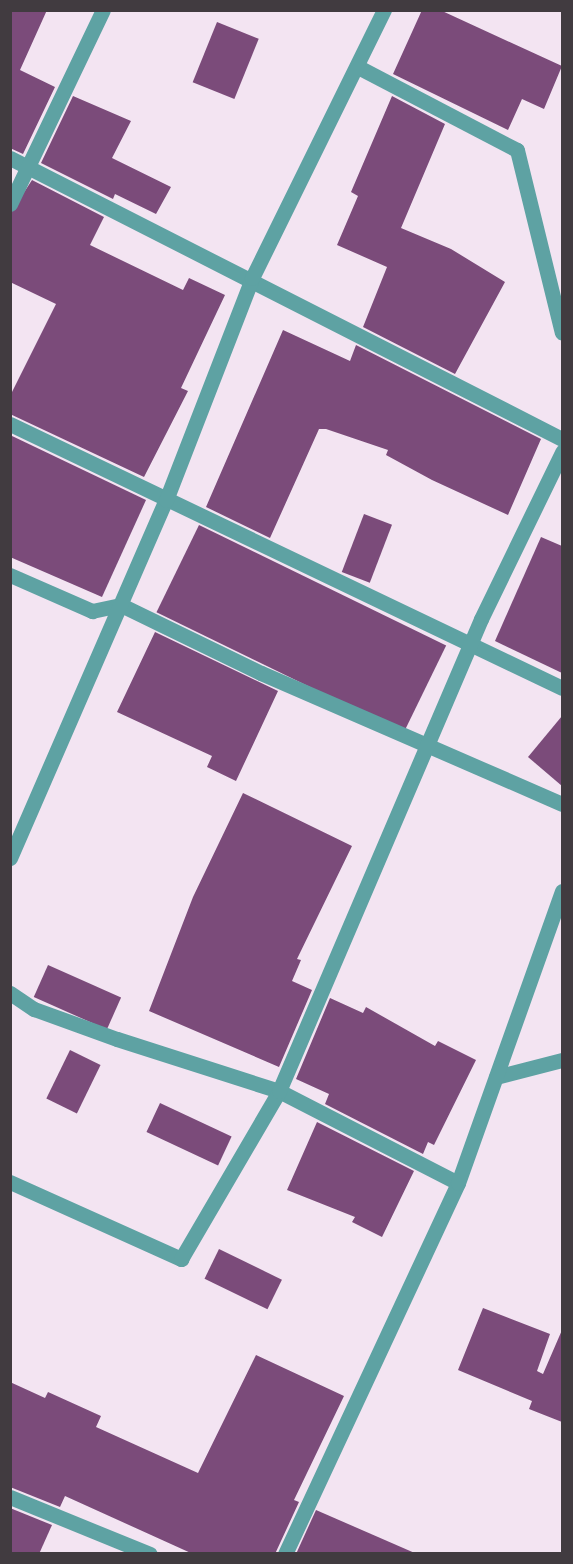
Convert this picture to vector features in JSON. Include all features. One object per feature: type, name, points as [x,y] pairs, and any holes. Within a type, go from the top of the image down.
[{"type":"street","points":[[10,204],[103,10]]},
{"type":"street","points":[[10,858],[166,500],[252,278],[360,68],[384,10]]},
{"type":"street","points":[[360,68],[517,150],[562,333]]},
{"type":"street","points":[[10,158],[252,278],[562,439]]},
{"type":"street","points":[[10,424],[562,688]]},
{"type":"street","points":[[10,1182],[182,1259],[279,1091],[470,645],[562,452]]},
{"type":"street","points":[[10,575],[92,611],[121,605],[427,746],[562,804]]},
{"type":"street","points":[[285,1554],[458,1183],[496,1077],[536,952],[562,891]]},
{"type":"street","points":[[10,993],[34,1009],[117,1040],[279,1091],[458,1183]]},
{"type":"street","points":[[496,1077],[562,1060]]},
{"type":"street","points":[[10,1497],[150,1554]]},
{"type":"building","points":[[10,10],[47,10],[20,70],[55,87],[23,154],[10,148]]},
{"type":"building","points":[[422,10],[440,10],[562,66],[544,109],[522,99],[508,130],[393,74]]},
{"type":"building","points":[[217,22],[259,39],[234,99],[193,82]]},
{"type":"building","points":[[73,96],[131,121],[112,158],[171,187],[156,214],[115,194],[113,199],[41,163]]},
{"type":"building","points":[[392,96],[445,124],[401,228],[451,249],[505,282],[455,374],[363,327],[387,267],[337,245],[358,196],[351,192]]},
{"type":"building","points":[[32,180],[104,217],[90,245],[183,290],[189,278],[225,295],[181,388],[188,391],[144,477],[10,414],[10,396],[56,304],[10,282],[10,214]]},
{"type":"building","points":[[283,330],[350,361],[356,345],[541,439],[508,515],[432,480],[386,455],[388,450],[326,429],[319,429],[270,538],[206,507]]},
{"type":"building","points":[[10,435],[146,500],[102,597],[10,557]]},
{"type":"building","points":[[364,514],[392,525],[370,583],[342,572]]},
{"type":"building","points":[[199,525],[446,646],[404,733],[156,612]]},
{"type":"building","points":[[541,537],[562,546],[562,673],[495,641]]},
{"type":"building","points":[[155,632],[278,691],[236,781],[207,767],[212,756],[117,712]]},
{"type":"building","points":[[562,716],[562,786],[528,757]]},
{"type":"building","points":[[243,793],[352,846],[297,959],[301,960],[292,981],[312,990],[279,1067],[149,1011],[193,897]]},
{"type":"building","points":[[48,965],[121,998],[107,1030],[34,997]]},
{"type":"building","points":[[330,998],[363,1013],[366,1007],[435,1046],[438,1041],[476,1060],[434,1145],[428,1142],[423,1154],[325,1104],[329,1094],[296,1079]]},
{"type":"building","points":[[70,1050],[101,1065],[77,1113],[46,1099]]},
{"type":"building","points":[[160,1103],[232,1136],[218,1165],[146,1132]]},
{"type":"building","points":[[317,1122],[414,1171],[382,1237],[352,1222],[355,1217],[287,1190]]},
{"type":"building","points":[[219,1249],[282,1280],[267,1309],[205,1279]]},
{"type":"building","points":[[483,1308],[550,1334],[537,1371],[543,1374],[562,1330],[562,1422],[529,1409],[532,1401],[458,1370]]},
{"type":"building","points":[[256,1355],[344,1396],[294,1500],[299,1502],[275,1554],[193,1554],[65,1496],[60,1507],[10,1487],[10,1382],[45,1398],[48,1392],[101,1416],[96,1427],[198,1473]]},
{"type":"building","points":[[10,1508],[52,1525],[39,1554],[10,1554]]},
{"type":"building","points":[[316,1510],[417,1554],[296,1554]]}]
